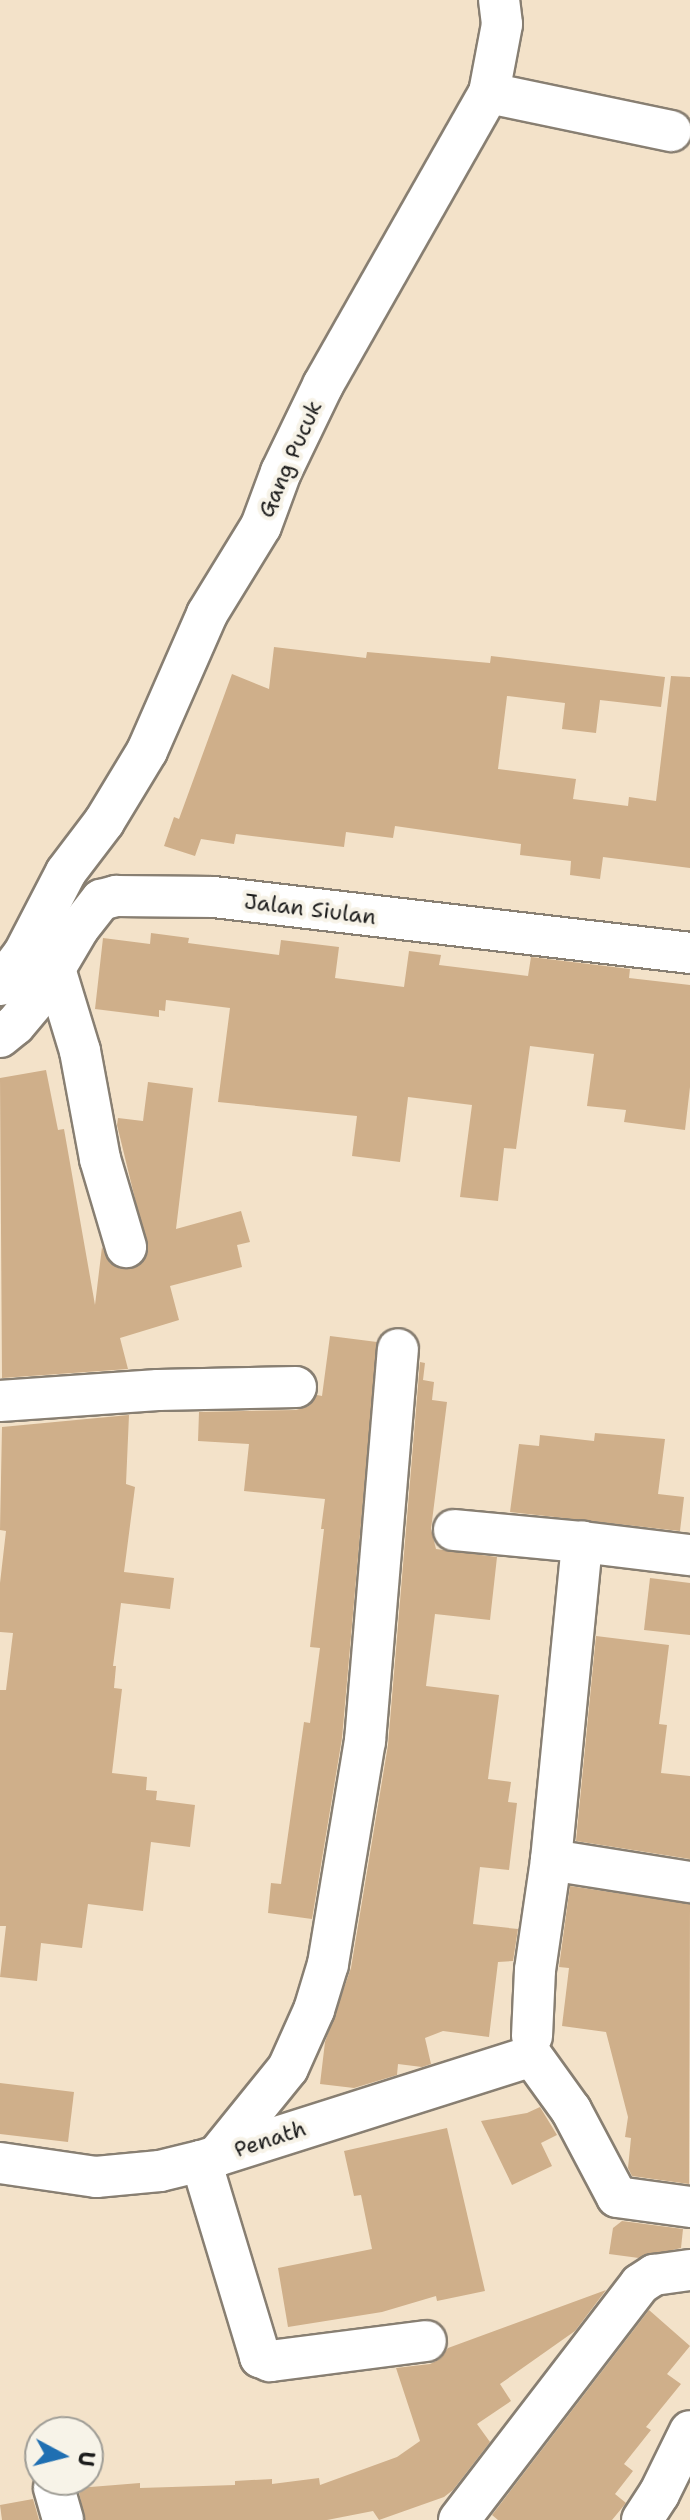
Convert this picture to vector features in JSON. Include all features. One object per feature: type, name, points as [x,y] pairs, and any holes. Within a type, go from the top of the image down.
[{"type":"street","name":"Gang Pucuk","points":[[0,985],[23,955],[66,872],[104,822],[147,751],[207,614],[261,526],[281,472],[323,385],[489,93],[502,24],[499,0]]},
{"type":"street","points":[[489,93],[671,131]]},
{"type":"street","name":"Jalan Siulan","points":[[3,1029],[56,972],[79,928],[101,900],[136,894],[214,897],[690,953]]},
{"type":"street","points":[[56,972],[80,1051],[100,1159],[126,1247]]},
{"type":"street","points":[[398,1349],[365,1741],[328,1964],[314,2010],[288,2068],[208,2159],[260,2357],[270,2361],[426,2341]]},
{"type":"street","points":[[0,1401],[158,1390],[296,1387]]},
{"type":"street","points":[[454,1530],[690,1555]]},
{"type":"street","points":[[582,1542],[551,1860],[535,1970],[532,2046],[571,2110],[617,2197],[690,2207]]},
{"type":"street","points":[[551,1860],[690,1882]]},
{"type":"street","name":"Penath","points":[[0,2163],[96,2177],[160,2171],[208,2159],[532,2046]]},
{"type":"street","points":[[459,2520],[640,2284],[654,2275],[690,2270]]},
{"type":"street","points":[[642,2520],[659,2494],[690,2431]]},
{"type":"building","points":[[274,647],[366,658],[367,652],[490,663],[491,656],[665,677],[661,707],[600,700],[596,733],[562,729],[565,703],[507,696],[498,769],[576,779],[573,799],[628,806],[629,797],[656,801],[671,676],[690,677],[690,868],[603,857],[600,879],[570,875],[571,861],[520,855],[521,844],[395,826],[393,838],[346,832],[344,847],[236,834],[234,844],[201,839],[195,856],[164,846],[174,817],[179,819],[232,674],[269,689]]},
{"type":"building","points":[[151,933],[189,938],[188,943],[279,955],[281,940],[339,947],[335,978],[404,987],[409,951],[441,955],[439,965],[528,976],[531,957],[630,969],[629,978],[690,985],[690,1087],[685,1130],[624,1122],[626,1110],[587,1106],[594,1054],[530,1046],[516,1149],[504,1148],[498,1201],[460,1197],[472,1105],[408,1097],[400,1162],[352,1156],[357,1116],[218,1102],[230,1008],[166,1000],[165,1011],[159,1010],[159,1017],[95,1009],[103,938],[150,944]]},
{"type":"building","points":[[46,1070],[58,1130],[64,1129],[95,1305],[102,1247],[110,1263],[121,1269],[142,1263],[148,1252],[117,1125],[118,1118],[143,1121],[148,1082],[193,1088],[176,1229],[241,1211],[250,1242],[237,1245],[242,1267],[170,1286],[179,1320],[120,1338],[128,1369],[2,1378],[0,1078]]},
{"type":"building","points":[[330,1336],[377,1342],[342,1738],[312,1919],[268,1913],[271,1883],[281,1884],[304,1722],[310,1723],[320,1648],[310,1647],[325,1499],[244,1491],[249,1444],[198,1441],[199,1412],[296,1410],[309,1406],[317,1395],[322,1396]]},
{"type":"building","points":[[420,1362],[425,1363],[423,1380],[434,1382],[432,1400],[447,1402],[431,1529],[436,1549],[497,1557],[490,1620],[435,1614],[426,1686],[499,1695],[488,1779],[511,1782],[508,1802],[517,1803],[509,1870],[480,1867],[473,1924],[518,1929],[513,1961],[498,1962],[489,2037],[443,2031],[425,2038],[431,2064],[422,2067],[398,2064],[397,2075],[354,2088],[320,2084],[325,2042],[351,1968],[388,1745]]},
{"type":"building","points":[[129,1415],[126,1484],[135,1487],[124,1572],[174,1578],[170,1609],[121,1603],[113,1666],[116,1666],[114,1688],[122,1689],[112,1773],[147,1777],[146,1790],[157,1791],[156,1800],[195,1805],[190,1847],[151,1842],[143,1911],[88,1904],[82,1948],[41,1943],[37,1981],[0,1977],[6,1926],[0,1926],[0,1690],[6,1690],[13,1633],[0,1632],[0,1583],[6,1531],[0,1530],[2,1427]]},
{"type":"building","points":[[595,1433],[665,1439],[658,1494],[684,1497],[680,1531],[510,1512],[519,1444],[539,1446],[540,1435],[594,1441]]},
{"type":"building","points":[[650,1578],[690,1583],[690,1635],[644,1630]]},
{"type":"building","points":[[596,1636],[669,1645],[659,1724],[667,1725],[661,1773],[690,1776],[690,1859],[576,1841]]},
{"type":"building","points":[[570,1886],[690,1904],[689,2184],[632,2176],[628,2168],[631,2138],[625,2137],[628,2117],[606,2032],[562,2026],[569,1968],[559,1967]]},
{"type":"building","points":[[0,2083],[74,2092],[68,2142],[0,2134]]},
{"type":"building","points":[[540,2107],[557,2135],[541,2143],[552,2166],[512,2185],[481,2121],[527,2113]]},
{"type":"building","points":[[447,2128],[485,2291],[437,2301],[436,2296],[382,2312],[288,2327],[278,2268],[372,2249],[361,2195],[354,2196],[344,2151]]},
{"type":"building","points":[[622,2221],[683,2229],[681,2248],[639,2258],[609,2254],[613,2228]]},
{"type":"building","points":[[606,2290],[575,2331],[500,2384],[511,2401],[477,2424],[490,2442],[453,2490],[444,2497],[379,2520],[373,2511],[327,2520],[85,2520],[80,2496],[104,2496],[104,2486],[140,2483],[140,2488],[235,2485],[235,2481],[272,2479],[272,2484],[319,2478],[320,2485],[397,2457],[420,2441],[396,2368],[430,2364],[440,2359],[448,2348]]},
{"type":"building","points":[[649,2310],[690,2346],[667,2374],[681,2384],[646,2427],[651,2430],[624,2464],[633,2471],[615,2494],[626,2503],[612,2520],[498,2520],[492,2515]]},
{"type":"building","points":[[33,2499],[39,2520],[2,2520],[0,2505]]}]
